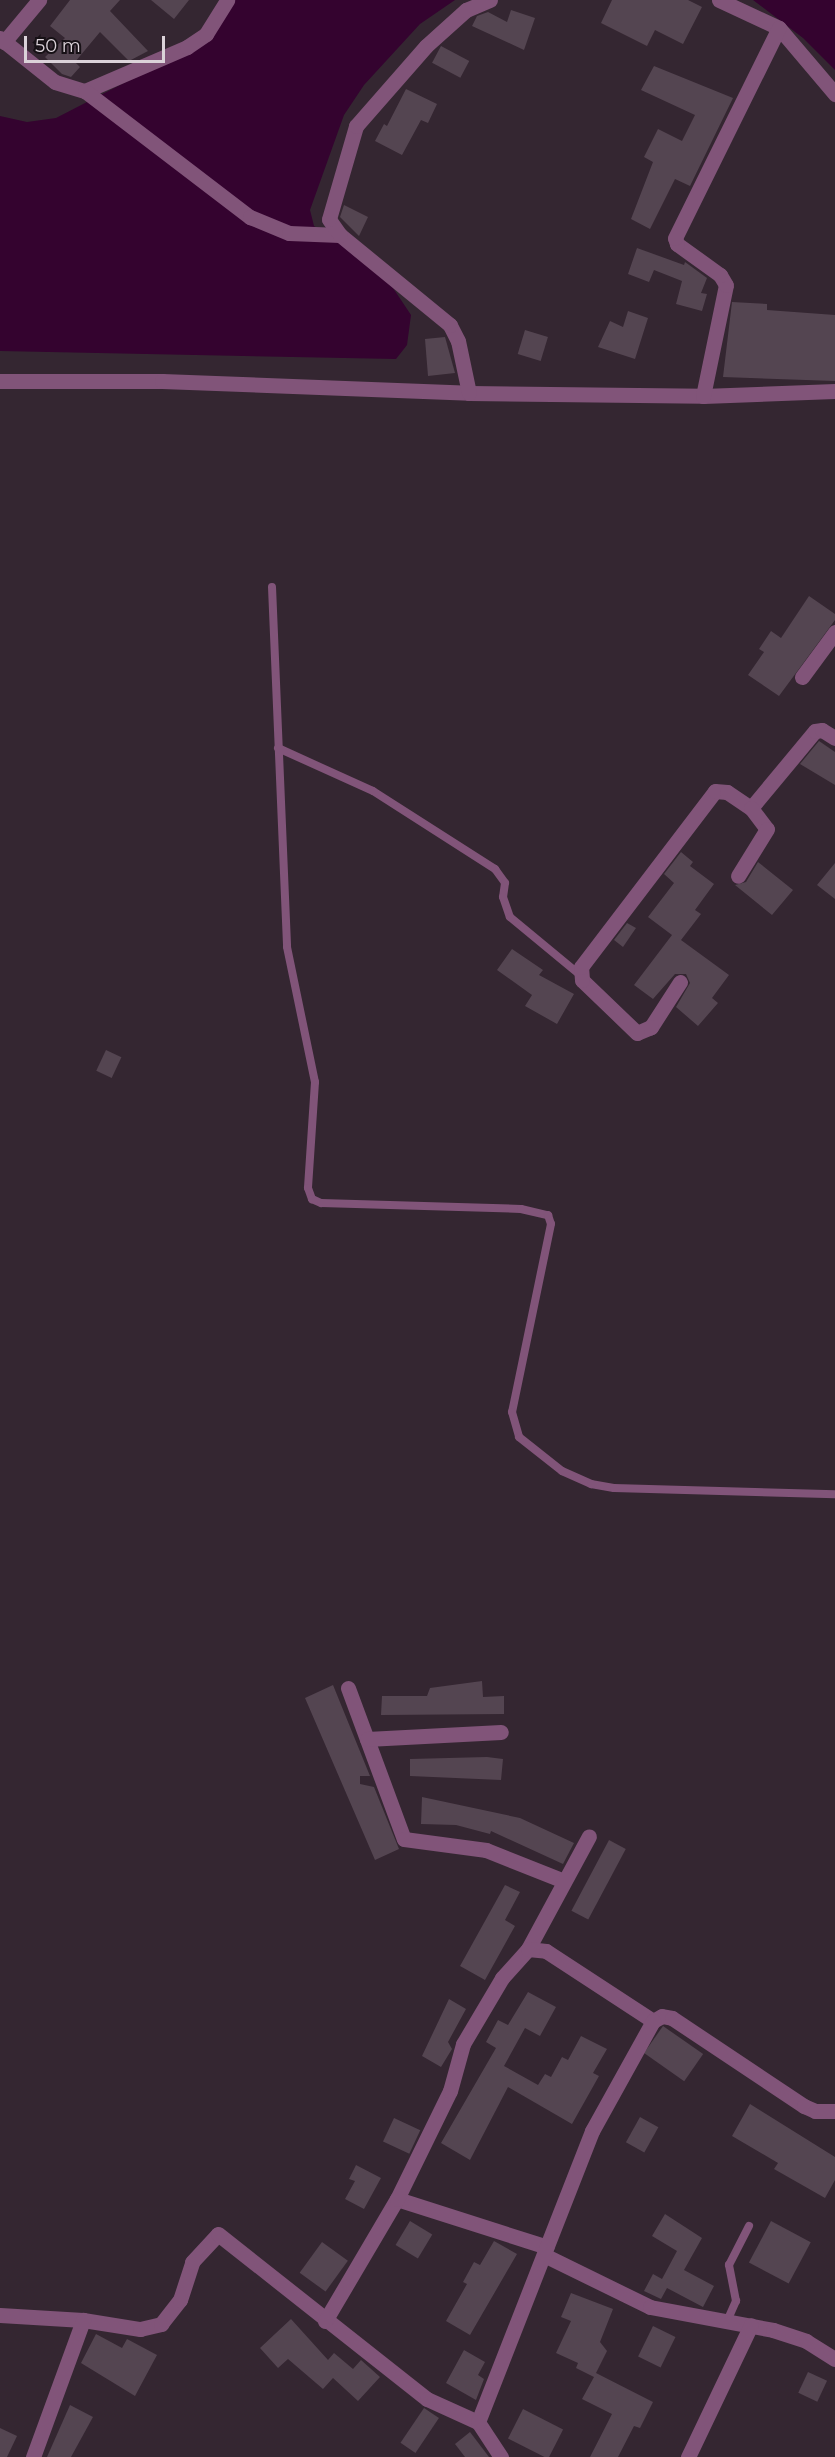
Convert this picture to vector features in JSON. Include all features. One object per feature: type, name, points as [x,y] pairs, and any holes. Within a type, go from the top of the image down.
[{"type":"street","points":[[39,0],[2,40],[56,82],[87,92],[250,217],[290,233],[337,235]]},
{"type":"street","points":[[87,92],[187,47],[206,34],[227,0]]},
{"type":"street","points":[[469,393],[458,341],[450,325],[337,235],[330,224],[330,213],[356,126],[426,46],[466,10],[490,0]]},
{"type":"street","points":[[719,0],[779,28],[835,94]]},
{"type":"street","points":[[703,396],[726,285],[720,274],[677,244],[675,238],[779,28]]},
{"type":"street","points":[[0,381],[162,381],[469,393],[703,396],[835,391]]},
{"type":"street","points":[[802,677],[835,632]]},
{"type":"street","points":[[751,808],[815,731],[822,730],[835,738]]},
{"type":"street","points":[[680,982],[651,1027],[640,1034],[581,975],[582,963],[707,797],[714,791],[727,792],[751,808],[767,831],[738,876]]},
{"type":"street","points":[[348,1688],[404,1839],[486,1850],[564,1881]]},
{"type":"street","points":[[367,1739],[501,1732]]},
{"type":"street","points":[[325,2321],[397,2199],[450,2091],[463,2044],[502,1978],[528,1949],[589,1836]]},
{"type":"street","points":[[528,1949],[546,1952],[653,2021]]},
{"type":"street","points":[[478,2422],[592,2131],[653,2021],[662,2016],[672,2018],[804,2106],[815,2111],[835,2111]]},
{"type":"street","points":[[397,2199],[546,2251],[650,2307],[728,2319],[751,2325],[806,2341],[835,2359]]},
{"type":"street","points":[[0,2315],[83,2320],[140,2329],[161,2324],[180,2300],[192,2262],[218,2234],[325,2321],[427,2399],[478,2422],[501,2457]]},
{"type":"street","points":[[33,2457],[83,2320]]},
{"type":"street","points":[[688,2457],[751,2325]]},
{"type":"lane","points":[[272,587],[287,946],[315,1082],[308,1188],[312,1199],[321,1203],[521,1209],[548,1215],[551,1224],[512,1412],[519,1437],[562,1471],[591,1484],[614,1488],[835,1494]]},
{"type":"lane","points":[[278,748],[373,791],[495,869],[505,883],[503,897],[510,917],[581,975]]},
{"type":"lane","points":[[728,2319],[736,2301],[729,2265],[748,2226]]},
{"type":"shaded area","points":[[232,0],[455,0],[420,24],[364,85],[344,115],[310,210],[314,226],[348,247],[389,282],[411,315],[407,345],[396,359],[0,351],[0,116],[27,122],[56,118],[186,51]]},
{"type":"shaded area","points":[[753,0],[835,0],[835,70],[803,38]]},
{"type":"building","points":[[70,0],[120,0],[110,11],[148,51],[129,61],[100,32],[75,62],[80,67],[71,77],[62,74],[45,57],[65,38],[50,26]]},
{"type":"building","points":[[151,0],[189,0],[174,19]]},
{"type":"building","points":[[612,0],[688,0],[702,7],[683,44],[655,30],[647,46],[601,23]]},
{"type":"building","points":[[511,10],[535,18],[524,50],[472,26],[477,16],[488,12],[507,22]]},
{"type":"building","points":[[441,46],[469,61],[460,78],[432,63]]},
{"type":"building","points":[[654,66],[733,98],[690,186],[675,179],[650,229],[631,219],[653,162],[644,157],[658,129],[682,141],[695,115],[641,90]]},
{"type":"building","points":[[406,89],[437,104],[428,123],[421,120],[402,155],[375,141],[384,124],[387,126]]},
{"type":"building","points":[[344,205],[368,217],[359,236],[340,217]]},
{"type":"building","points":[[637,248],[684,265],[685,262],[707,278],[701,293],[707,294],[702,311],[676,304],[682,281],[654,270],[649,282],[628,274]]},
{"type":"building","points":[[732,302],[767,304],[767,310],[835,315],[835,381],[723,377]]},
{"type":"building","points":[[628,311],[648,318],[635,359],[598,347],[610,321],[623,327]]},
{"type":"building","points":[[525,330],[548,337],[541,361],[518,354]]},
{"type":"building","points":[[445,337],[455,373],[428,376],[425,339]]},
{"type":"building","points":[[809,596],[835,614],[835,620],[779,696],[748,675],[764,652],[759,649],[771,631],[781,638]]},
{"type":"building","points":[[819,741],[835,752],[835,785],[800,764]]},
{"type":"building","points":[[681,852],[693,862],[690,866],[714,884],[695,910],[701,914],[681,940],[729,975],[712,998],[718,1003],[698,1026],[676,1007],[690,983],[686,974],[675,974],[653,999],[634,985],[672,935],[648,917],[674,883],[664,874]]},
{"type":"building","points":[[758,862],[793,890],[772,915],[735,885],[746,882]]},
{"type":"building","points":[[835,863],[835,899],[817,885]]},
{"type":"building","points":[[627,923],[636,928],[623,947],[614,940]]},
{"type":"building","points":[[512,949],[543,970],[539,975],[574,994],[557,1024],[525,1006],[532,995],[497,970]]},
{"type":"building","points":[[106,1050],[121,1057],[112,1078],[96,1071]]},
{"type":"building","points":[[482,1681],[483,1697],[504,1696],[504,1714],[381,1715],[382,1696],[427,1696],[430,1688]]},
{"type":"building","points":[[333,1685],[370,1776],[360,1776],[360,1784],[374,1787],[399,1849],[375,1860],[305,1698]]},
{"type":"building","points":[[487,1757],[503,1759],[501,1780],[410,1776],[410,1759]]},
{"type":"building","points":[[422,1797],[520,1818],[574,1843],[563,1864],[491,1831],[490,1834],[456,1825],[421,1824]]},
{"type":"building","points":[[609,1840],[626,1849],[588,1920],[571,1911]]},
{"type":"building","points":[[505,1885],[520,1892],[505,1920],[515,1926],[485,1980],[460,1966]]},
{"type":"building","points":[[528,1992],[556,2007],[540,2036],[525,2028],[504,2066],[538,2085],[545,2074],[551,2077],[562,2057],[568,2060],[581,2036],[607,2049],[593,2073],[599,2076],[572,2124],[508,2087],[470,2160],[441,2143],[496,2048],[486,2042],[498,2020],[508,2025]]},
{"type":"building","points":[[449,1999],[466,2009],[448,2042],[452,2049],[441,2067],[422,2056]]},
{"type":"building","points":[[663,2026],[703,2054],[684,2081],[644,2053]]},
{"type":"building","points":[[750,2104],[835,2157],[835,2180],[825,2198],[774,2169],[778,2163],[732,2136]]},
{"type":"building","points":[[640,2117],[658,2127],[644,2153],[626,2142]]},
{"type":"building","points":[[394,2118],[420,2130],[409,2154],[383,2142]]},
{"type":"building","points":[[356,2165],[381,2178],[364,2209],[345,2199],[355,2181],[349,2179]]},
{"type":"building","points":[[665,2214],[702,2238],[684,2270],[714,2286],[703,2307],[667,2288],[661,2299],[644,2291],[653,2274],[662,2279],[677,2251],[652,2236]]},
{"type":"building","points":[[410,2221],[432,2234],[418,2258],[396,2245]]},
{"type":"building","points":[[771,2221],[811,2242],[789,2284],[749,2262]]},
{"type":"building","points":[[494,2241],[517,2254],[470,2335],[446,2321],[467,2284],[463,2282],[474,2262],[480,2265]]},
{"type":"building","points":[[322,2242],[348,2261],[326,2292],[300,2273]]},
{"type":"building","points":[[571,2293],[613,2309],[600,2342],[607,2351],[596,2373],[653,2402],[640,2428],[634,2426],[618,2457],[590,2457],[612,2414],[582,2399],[594,2377],[576,2368],[578,2363],[556,2353],[571,2321],[561,2317]]},
{"type":"building","points":[[291,2319],[328,2360],[334,2353],[353,2369],[361,2360],[380,2377],[358,2401],[333,2378],[323,2389],[288,2359],[278,2368],[260,2348]]},
{"type":"building","points":[[653,2326],[675,2337],[661,2368],[638,2357]]},
{"type":"building","points":[[96,2334],[122,2348],[127,2339],[157,2355],[135,2396],[81,2363]]},
{"type":"building","points":[[464,2350],[485,2362],[478,2375],[484,2379],[476,2400],[446,2383]]},
{"type":"building","points":[[808,2372],[827,2381],[817,2402],[798,2393]]},
{"type":"building","points":[[70,2405],[93,2417],[71,2457],[47,2457]]},
{"type":"building","points":[[424,2408],[439,2418],[415,2453],[401,2443]]},
{"type":"building","points":[[523,2409],[563,2429],[549,2457],[545,2457],[508,2438]]},
{"type":"building","points":[[0,2428],[17,2436],[7,2457],[0,2457]]},
{"type":"building","points":[[470,2432],[489,2457],[465,2457],[455,2444]]}]
